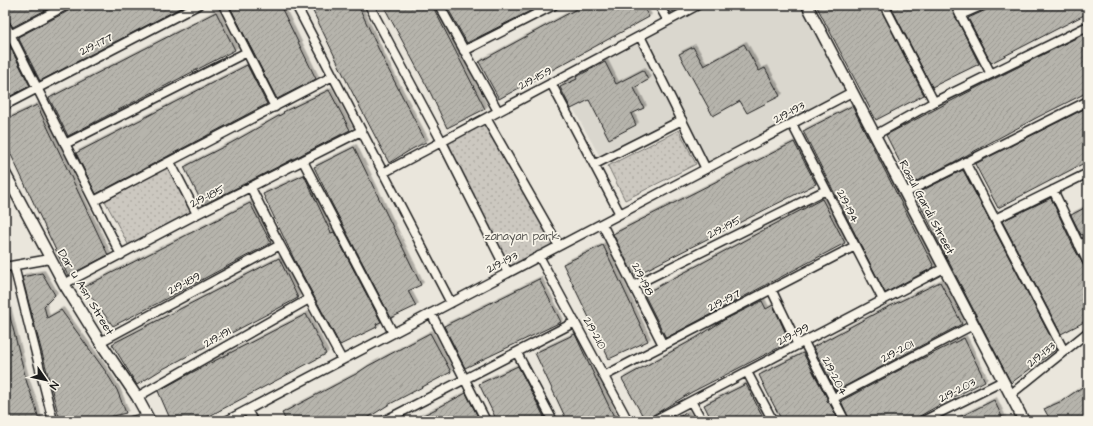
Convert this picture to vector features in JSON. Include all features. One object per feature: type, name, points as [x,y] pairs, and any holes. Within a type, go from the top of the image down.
[{"type":"street","points":[[10,35],[66,5]]},
{"type":"street","name":"219-177","points":[[5,105],[198,5]]},
{"type":"street","points":[[222,5],[275,107]]},
{"type":"street","points":[[296,5],[451,303]]},
{"type":"street","points":[[369,5],[442,142],[508,273]]},
{"type":"street","points":[[439,5],[498,111]]},
{"type":"street","points":[[464,51],[554,5]]},
{"type":"street","points":[[659,5],[668,21]]},
{"type":"street","name":"219-159","points":[[383,173],[698,5]]},
{"type":"street","name":"Rasul Gardi Street","points":[[807,5],[1024,421]]},
{"type":"street","points":[[884,5],[934,102]]},
{"type":"street","points":[[955,5],[991,74]]},
{"type":"street","points":[[960,16],[983,5]]},
{"type":"street","points":[[5,24],[121,255]]},
{"type":"street","points":[[875,135],[934,102],[1088,26]]},
{"type":"street","points":[[640,36],[706,169]]},
{"type":"street","points":[[65,144],[247,52]]},
{"type":"street","points":[[94,201],[333,76]]},
{"type":"street","points":[[551,83],[620,214]]},
{"type":"street","name":"219-193","points":[[226,421],[852,92]]},
{"type":"street","points":[[905,193],[1088,101]]},
{"type":"street","points":[[486,118],[558,246]]},
{"type":"street","points":[[595,164],[682,120]]},
{"type":"street","name":"219-194","points":[[792,124],[883,300]]},
{"type":"street","name":"219-185","points":[[64,284],[197,214],[361,131]]},
{"type":"street","points":[[303,161],[393,333]]},
{"type":"street","points":[[170,162],[197,214]]},
{"type":"street","points":[[966,162],[1064,351]]},
{"type":"street","points":[[995,219],[1088,173]]},
{"type":"street","name":"Dar u Asn Street","points":[[5,174],[64,284],[100,342],[137,397],[149,419]]},
{"type":"street","points":[[251,188],[342,360]]},
{"type":"street","name":"219-195","points":[[634,286],[826,190]]},
{"type":"street","points":[[1053,190],[1088,263]]},
{"type":"street","name":"219-198","points":[[602,224],[663,345]]},
{"type":"street","points":[[1079,245],[1088,241]]},
{"type":"street","name":"219-189","points":[[100,342],[280,245]]},
{"type":"street","name":"219-197","points":[[604,376],[855,246]]},
{"type":"street","name":"219-210","points":[[539,256],[628,421]]},
{"type":"street","points":[[50,259],[9,266],[52,421]]},
{"type":"street","name":"219-199","points":[[653,421],[944,268]]},
{"type":"street","name":"219-204","points":[[771,289],[844,421]]},
{"type":"street","name":"219-191","points":[[137,397],[309,299]]},
{"type":"street","points":[[431,313],[486,421]]},
{"type":"street","points":[[384,421],[575,322]]},
{"type":"street","name":"219-201","points":[[832,399],[974,324]]},
{"type":"street","name":"219-133","points":[[1010,395],[1088,332]]},
{"type":"street","points":[[516,352],[553,421]]},
{"type":"street","points":[[747,372],[773,421]]},
{"type":"street","name":"219-203","points":[[923,421],[1003,381]]},
{"type":"street","points":[[691,401],[702,421]]},
{"type":"street","points":[[247,410],[253,421]]},
{"type":"street","points":[[132,421],[149,419]]},
{"type":"shaded area","points":[[706,5],[801,5],[845,91],[710,165],[644,37]]},
{"type":"shaded area","points":[[637,42],[675,117],[599,155],[559,83]]},
{"type":"green space","name":"zanayan park","points":[[484,122],[559,246],[510,272],[446,142]]},
{"type":"green space","points":[[679,130],[696,164],[625,200],[608,166]]},
{"type":"green space","points":[[168,167],[192,212],[129,246],[105,201]]},
{"type":"building","points":[[5,5],[55,5],[13,27],[8,20],[5,19]]},
{"type":"building","points":[[72,5],[186,5],[40,81],[18,37],[70,10]]},
{"type":"building","points":[[229,5],[280,5],[316,79],[277,99]]},
{"type":"building","points":[[310,5],[358,5],[386,65],[426,142],[389,163],[348,84]]},
{"type":"building","points":[[383,5],[432,5],[485,109],[447,128],[431,94]]},
{"type":"building","points":[[446,5],[542,5],[467,43]]},
{"type":"building","points":[[584,5],[642,5],[649,17],[499,99],[479,62]]},
{"type":"building","points":[[665,5],[686,5],[670,13]]},
{"type":"building","points":[[816,5],[879,5],[924,95],[876,120]]},
{"type":"building","points":[[890,5],[950,5],[979,64],[932,87]]},
{"type":"building","points":[[988,5],[1088,5],[1088,13],[991,63],[968,18],[986,10]]},
{"type":"building","points":[[216,12],[235,50],[68,136],[49,98]]},
{"type":"building","points":[[1088,32],[1088,92],[911,184],[886,135]]},
{"type":"building","points":[[5,37],[30,86],[5,99]]},
{"type":"building","points":[[744,44],[759,71],[765,68],[780,96],[747,113],[740,101],[713,116],[679,54],[693,47],[704,66]]},
{"type":"building","points":[[605,62],[616,84],[643,70],[648,80],[634,88],[644,108],[631,114],[636,125],[609,139],[589,100],[571,109],[560,87],[577,79],[576,77]]},
{"type":"building","points":[[247,65],[267,104],[96,194],[76,153]]},
{"type":"building","points":[[329,90],[350,130],[203,205],[184,167],[231,143],[284,113],[283,112]]},
{"type":"building","points":[[37,105],[108,255],[68,276],[5,142],[5,120]]},
{"type":"building","points":[[852,106],[934,267],[885,293],[803,131]]},
{"type":"building","points":[[1088,107],[1088,161],[998,208],[975,164]]},
{"type":"building","points":[[794,142],[816,184],[634,276],[613,234]]},
{"type":"building","points":[[354,147],[421,285],[408,291],[416,306],[391,318],[314,167]]},
{"type":"building","points":[[963,170],[1057,349],[1011,383],[915,194]]},
{"type":"building","points":[[304,175],[331,233],[334,232],[381,322],[376,324],[377,327],[340,345],[294,259],[263,194]]},
{"type":"building","points":[[1051,198],[1074,248],[1088,273],[1088,320],[1061,334],[1002,221]]},
{"type":"building","points":[[822,199],[845,243],[666,338],[644,294]]},
{"type":"building","points":[[250,203],[271,243],[113,326],[84,287]]},
{"type":"building","points":[[1088,206],[1088,231],[1081,235],[1071,215]]},
{"type":"building","points":[[603,245],[648,341],[609,359],[563,264]]},
{"type":"building","points":[[279,258],[298,298],[161,370],[137,385],[112,344]]},
{"type":"building","points":[[42,273],[55,295],[44,306],[47,318],[61,310],[106,372],[117,390],[126,413],[93,421],[60,421],[22,277]]},
{"type":"building","points":[[539,279],[561,322],[465,368],[444,326]]},
{"type":"building","points":[[940,282],[962,324],[836,391],[813,347],[880,311]]},
{"type":"building","points":[[762,301],[766,309],[773,305],[788,338],[783,341],[784,345],[692,392],[645,420],[622,379],[696,338],[724,320]]},
{"type":"building","points":[[5,305],[7,305],[27,383],[39,421],[5,421]]},
{"type":"building","points":[[306,314],[326,354],[200,421],[171,421],[158,391]]},
{"type":"building","points":[[430,333],[451,372],[388,405],[363,421],[286,421],[282,413]]},
{"type":"building","points":[[575,334],[616,421],[567,421],[535,353]]},
{"type":"building","points":[[964,338],[985,381],[911,421],[850,421],[841,401]]},
{"type":"building","points":[[803,353],[827,398],[827,401],[839,421],[782,421],[759,375]]},
{"type":"building","points":[[518,366],[546,421],[497,421],[479,384]]},
{"type":"building","points":[[1088,383],[1088,421],[1051,421],[1044,409],[1062,401]]},
{"type":"building","points":[[746,384],[765,421],[712,421],[704,405]]},
{"type":"building","points":[[466,393],[480,421],[411,421],[432,411]]},
{"type":"building","points":[[994,400],[1003,419],[998,421],[952,421]]},
{"type":"building","points":[[686,413],[691,421],[672,421]]}]
